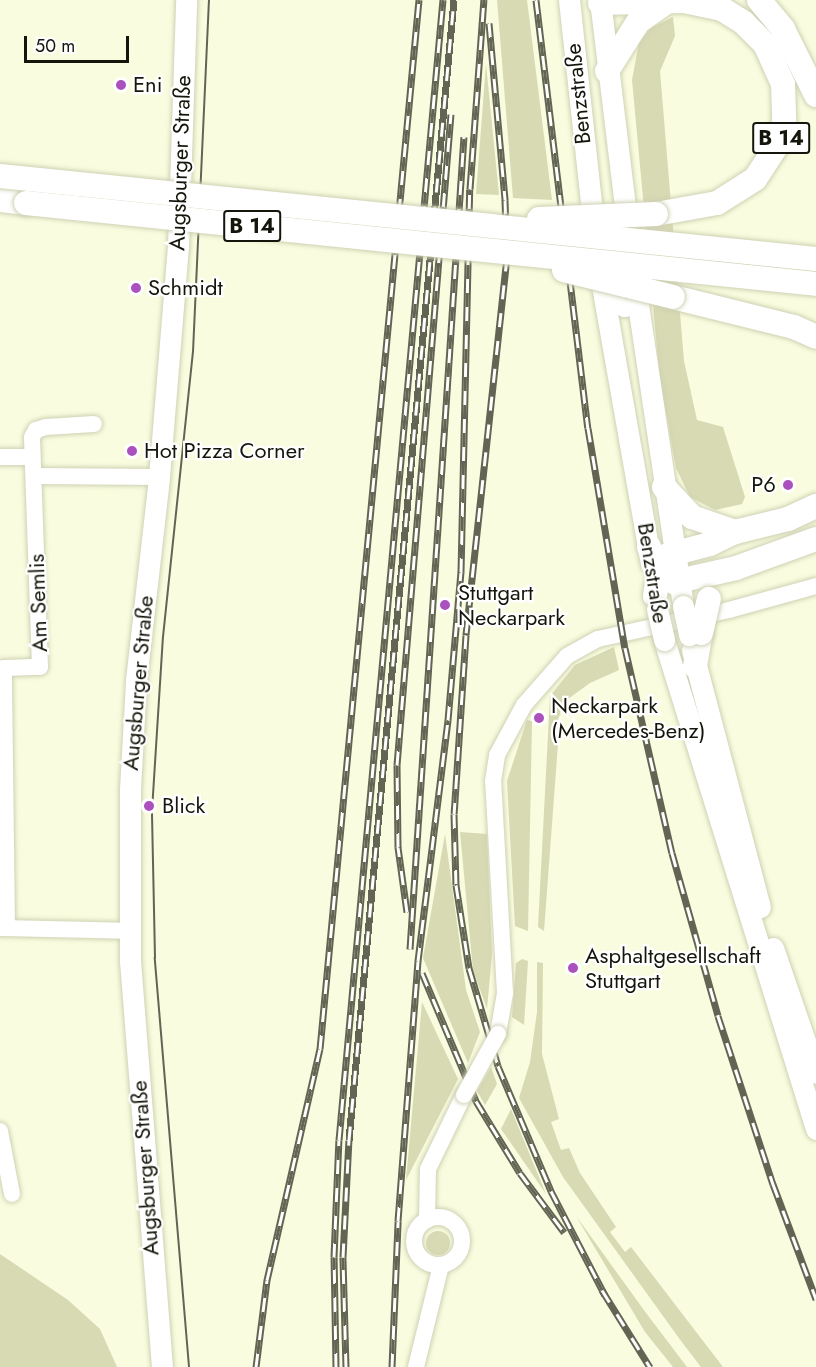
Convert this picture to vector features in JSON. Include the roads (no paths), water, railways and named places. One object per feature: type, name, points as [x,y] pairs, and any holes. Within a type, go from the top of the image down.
[{"type":"highway","name":"B 14","points":[[759,0],[783,29],[816,95]]},
{"type":"highway","points":[[597,1],[669,2]]},
{"type":"highway","name":"B 14","points":[[438,221],[656,214],[717,203],[748,185],[770,162],[780,141],[784,121],[783,84],[776,62],[759,37],[722,9],[696,2],[669,2]]},
{"type":"highway","points":[[607,70],[638,22],[669,2]]},
{"type":"highway","name":"B 14","points":[[0,176],[438,221],[813,272]]},
{"type":"highway","name":"B 14","points":[[0,200],[477,249],[813,272]]},
{"type":"highway","name":"B 14","points":[[477,249],[745,314],[816,337]]},
{"type":"highway","points":[[663,487],[692,517],[740,531]]},
{"type":"highway","points":[[656,603],[670,568],[710,544],[740,531],[788,519],[816,506]]},
{"type":"highway","points":[[649,547],[670,568],[746,565],[816,539]]},
{"type":"highway","points":[[695,666],[695,634],[709,599],[746,565]]},
{"type":"main road","name":"Augsburger Straße","points":[[162,1367],[129,931],[132,736],[159,477],[178,247],[186,0]]},
{"type":"main road","name":"Benzstraße","points":[[569,0],[575,72],[600,276],[664,640],[809,1090],[816,1129]]},
{"type":"main road","name":"Benzstraße","points":[[597,1],[663,487],[670,568],[695,634]]},
{"type":"main road","points":[[575,72],[591,55],[607,70]]},
{"type":"main road","points":[[695,666],[767,930],[816,1073]]},
{"type":"street","points":[[625,212],[643,242],[673,258]]},
{"type":"street","points":[[600,276],[621,307],[630,310],[637,304],[651,272],[663,260],[673,258],[813,272]]},
{"type":"street","points":[[94,424],[36,430],[32,457],[34,476],[159,477]]},
{"type":"street","points":[[0,457],[32,457]]},
{"type":"street","name":"Am Semlis","points":[[3,928],[4,668],[40,667],[34,476]]},
{"type":"street","points":[[427,1220],[428,1169],[464,1095],[498,1034],[505,993],[493,781],[497,755],[524,705],[567,656],[598,639],[729,610],[816,586]]},
{"type":"street","points":[[3,928],[129,931]]},
{"type":"street","points":[[0,1131],[12,1194]]},
{"type":"street","points":[[416,1367],[441,1265],[455,1257],[461,1235],[447,1219],[427,1220],[418,1227],[415,1248],[420,1258],[441,1265]]},
{"type":"tram line","points":[[189,1367],[155,958],[152,811],[163,637],[193,352],[209,0]]},
{"type":"railway","points":[[256,1367],[267,1280],[320,1049],[419,0]]},
{"type":"railway","points":[[336,1367],[334,1257],[339,1140],[443,0]]},
{"type":"railway","points":[[346,1367],[343,1257],[349,1140],[454,0]]},
{"type":"railway","points":[[392,1367],[398,1221],[418,961],[448,720],[461,572],[470,189],[484,0]]},
{"type":"railway","points":[[536,0],[588,428],[625,648],[672,853],[718,1016],[773,1184],[816,1299]]},
{"type":"railway","points":[[489,23],[505,200],[507,257],[466,635],[454,814],[456,885],[469,968],[498,1066],[551,1191],[605,1295]]},
{"type":"railway","points":[[407,912],[398,847],[397,765],[451,114]]},
{"type":"railway","points":[[410,949],[464,137]]},
{"type":"railway","points":[[422,973],[476,1101],[520,1173],[564,1232]]},
{"type":"railway","points":[[602,1290],[650,1367]]},
{"type":"place","name":"Eni","points":[[121,85]]},
{"type":"place","name":"Schmidt","points":[[136,288]]},
{"type":"place","name":"Hot Pizza Corner","points":[[132,451]]},
{"type":"place","name":"P6","points":[[788,485]]},
{"type":"place","name":"Stuttgart Neckarpark","points":[[445,605]]},
{"type":"place","name":"Neckarpark (Mercedes-Benz)","points":[[539,718]]},
{"type":"place","name":"Blick","points":[[149,806]]},
{"type":"place","name":"Asphaltgesellschaft Stuttgart","points":[[573,968]]}]
